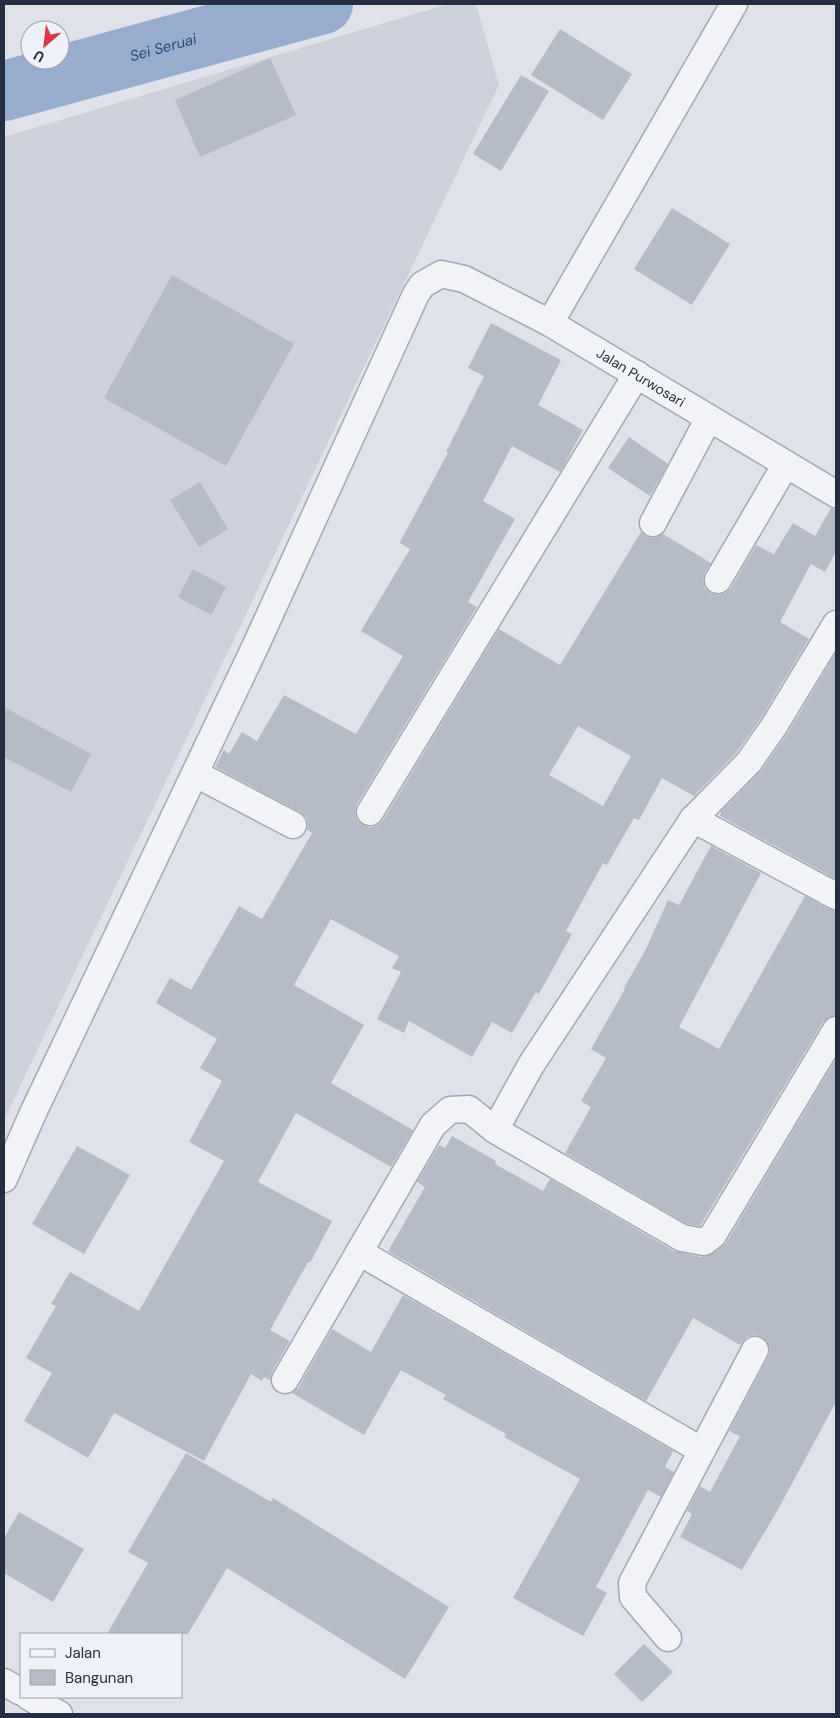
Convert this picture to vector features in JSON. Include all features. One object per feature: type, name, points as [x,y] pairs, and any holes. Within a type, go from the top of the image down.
[{"type":"street","points":[[550,323],[734,4]]},
{"type":"street","name":"Jalan Purwosari","points":[[196,774],[416,294],[422,285],[440,274],[464,279],[550,323],[836,494]]},
{"type":"street","points":[[370,812],[637,374]]},
{"type":"street","points":[[653,523],[709,418]]},
{"type":"street","points":[[718,580],[786,464]]},
{"type":"street","points":[[495,1130],[531,1065],[693,819],[749,762],[836,624]]},
{"type":"street","points":[[4,1179],[37,1104],[196,774],[292,825]]},
{"type":"street","points":[[693,819],[836,896]]},
{"type":"street","points":[[285,1380],[433,1125],[450,1110],[469,1109],[495,1130],[682,1238],[704,1242],[713,1235],[836,1030]]},
{"type":"street","points":[[359,1252],[702,1450]]},
{"type":"street","points":[[668,1638],[633,1597],[632,1583],[755,1350]]},
{"type":"street","points":[[4,1682],[20,1691]]},
{"type":"street","points":[[31,1698],[58,1714]]},
{"type":"shaded area","points":[[448,4],[476,4],[499,85],[4,1120],[4,137]]},
{"type":"building","points":[[560,29],[632,74],[603,120],[531,75]]},
{"type":"building","points":[[270,58],[296,115],[200,157],[175,100]]},
{"type":"building","points":[[521,75],[549,91],[501,171],[473,154]]},
{"type":"building","points":[[672,208],[730,244],[692,305],[634,269]]},
{"type":"building","points":[[172,275],[294,344],[226,466],[104,398]]},
{"type":"building","points":[[491,323],[561,360],[538,405],[583,430],[560,472],[512,446],[483,501],[515,519],[468,602],[477,607],[357,804],[355,812],[357,820],[362,824],[370,827],[378,825],[383,820],[499,629],[560,665],[641,532],[653,538],[663,534],[711,563],[705,572],[703,580],[705,588],[710,593],[718,595],[726,593],[731,588],[756,545],[774,554],[793,523],[815,536],[831,508],[836,509],[836,552],[825,572],[811,564],[780,622],[809,639],[761,718],[737,752],[694,796],[662,778],[639,820],[634,818],[607,865],[603,863],[566,931],[572,934],[539,994],[536,992],[512,1033],[492,1022],[472,1057],[409,1021],[404,1033],[377,1019],[401,972],[392,968],[399,956],[331,919],[294,985],[364,1025],[331,1083],[413,1130],[391,1167],[296,1113],[258,1182],[332,1221],[310,1263],[308,1262],[270,1330],[290,1341],[272,1372],[270,1380],[264,1377],[262,1381],[251,1374],[204,1461],[114,1413],[88,1458],[24,1421],[52,1373],[26,1358],[56,1306],[51,1304],[70,1272],[139,1311],[224,1161],[189,1142],[222,1081],[200,1068],[217,1039],[156,1003],[170,978],[191,990],[239,906],[262,919],[312,833],[307,830],[306,817],[300,812],[215,767],[224,750],[229,754],[242,732],[257,741],[284,695],[356,734],[403,656],[361,631],[410,549],[400,542],[448,453],[446,452],[484,376],[468,368]],"holes":[[[578,726],[631,756],[603,806],[549,775]]]},
{"type":"building","points":[[629,437],[668,464],[650,496],[608,468]]},
{"type":"building","points":[[200,482],[228,529],[199,547],[170,500]]},
{"type":"building","points":[[193,569],[226,587],[211,615],[178,597]]},
{"type":"building","points":[[835,654],[836,879],[720,816],[721,812],[761,771],[787,734]]},
{"type":"building","points":[[4,707],[91,754],[71,792],[4,757]]},
{"type":"building","points":[[711,846],[761,873],[679,1027],[719,1049],[805,896],[836,911],[836,1015],[829,1017],[823,1022],[700,1226],[687,1224],[565,1153],[591,1107],[581,1101],[606,1058],[591,1049],[645,951],[668,900],[679,905]]},
{"type":"building","points":[[836,1059],[836,1402],[776,1513],[742,1570],[680,1537],[692,1514],[687,1511],[700,1486],[710,1492],[740,1436],[729,1431],[768,1357],[770,1349],[762,1337],[755,1335],[747,1337],[740,1345],[693,1318],[646,1401],[388,1251],[425,1187],[417,1182],[439,1145],[445,1148],[452,1136],[496,1161],[495,1164],[543,1191],[550,1179],[674,1251],[701,1257],[708,1256],[726,1243]]},
{"type":"building","points":[[77,1146],[130,1175],[84,1254],[32,1224]]},
{"type":"building","points":[[403,1295],[673,1451],[665,1467],[674,1472],[661,1497],[648,1490],[596,1587],[607,1593],[583,1636],[513,1598],[580,1479],[504,1437],[506,1434],[443,1399],[446,1395],[401,1370],[364,1435],[292,1393],[298,1388],[332,1329],[371,1352]]},
{"type":"building","points":[[186,1453],[271,1502],[273,1498],[449,1607],[405,1679],[227,1568],[188,1634],[108,1633],[148,1563],[128,1552]]},
{"type":"building","points":[[19,1512],[84,1549],[53,1602],[4,1573],[4,1538]]},
{"type":"building","points":[[644,1644],[673,1672],[642,1702],[614,1674]]},
{"type":"waterway","name":"Sei Seruai","points":[[4,91],[323,4]]}]
